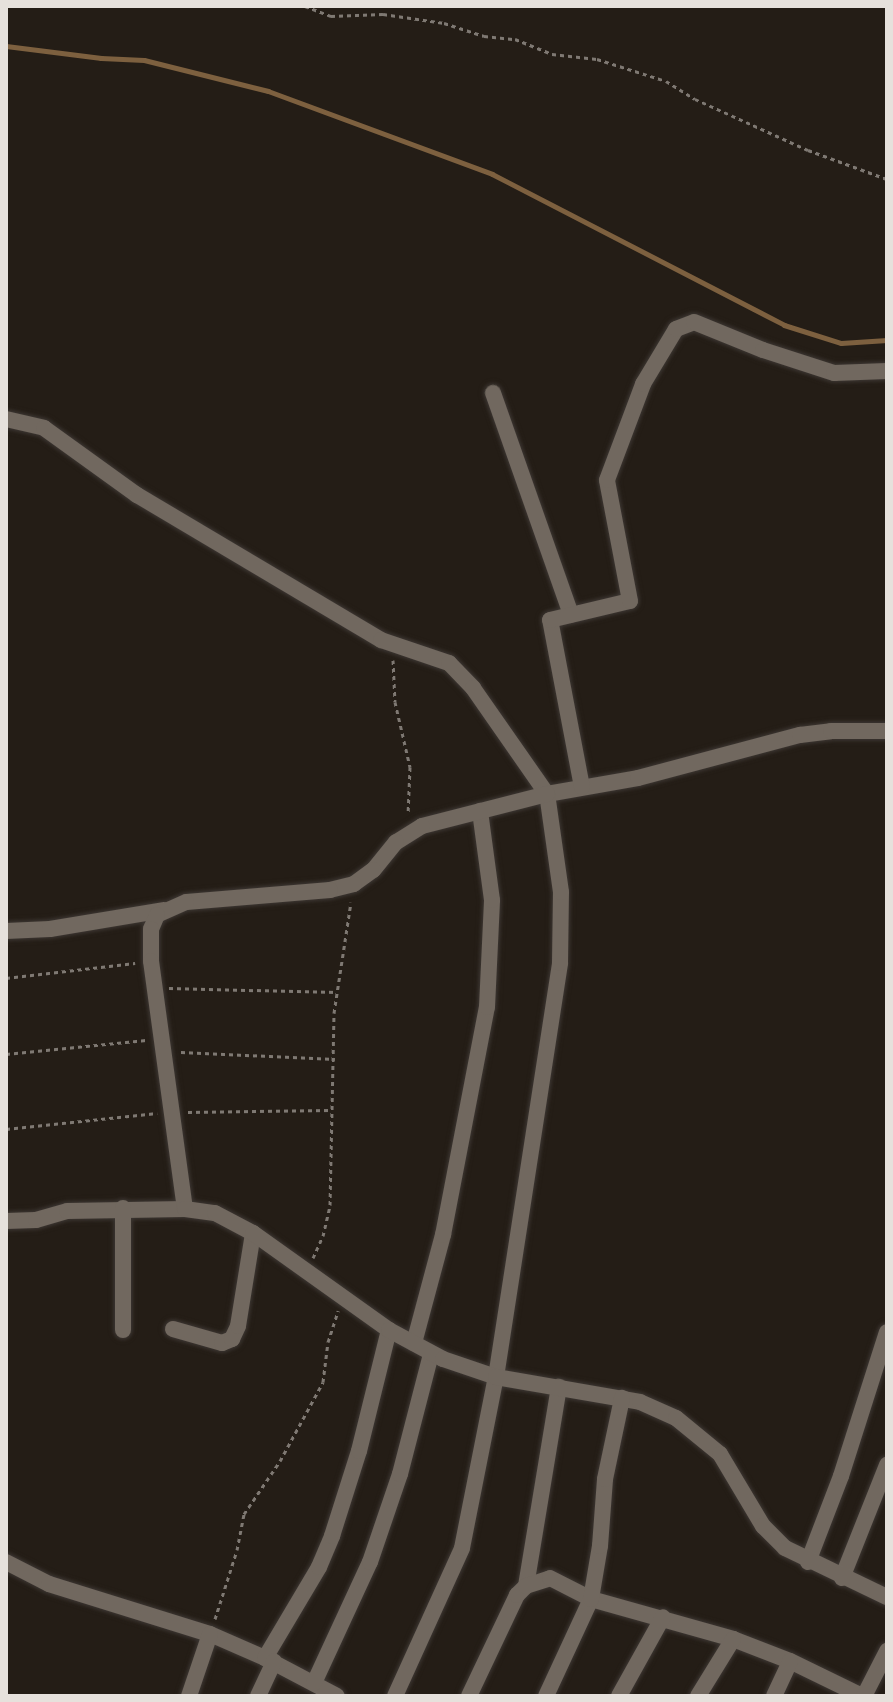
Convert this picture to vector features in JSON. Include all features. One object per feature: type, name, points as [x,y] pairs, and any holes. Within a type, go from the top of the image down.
[{"type":"street","points":[[582,787],[550,620],[630,601],[607,480],[643,384],[676,329],[694,322],[763,350],[834,373],[887,371]]},
{"type":"street","points":[[493,393],[571,615]]},
{"type":"street","points":[[6,419],[44,428],[137,495],[353,624],[401,647],[442,659],[457,669],[547,794],[561,892],[560,963],[496,1377],[462,1548],[395,1696]]},
{"type":"street","points":[[6,931],[50,929],[224,897],[330,890],[355,884],[365,878],[386,852],[407,834],[435,822],[547,794],[638,778],[800,735],[831,731],[887,731]]},
{"type":"street","points":[[414,1343],[443,1235],[487,1007],[492,900],[480,811]]},
{"type":"street","points":[[163,910],[151,929],[151,961],[185,1209]]},
{"type":"street","points":[[123,1208],[123,1330]]},
{"type":"street","points":[[6,1221],[36,1220],[67,1211],[123,1208],[215,1213],[253,1233],[389,1330],[431,1354],[496,1377],[622,1398],[667,1413],[707,1440],[731,1469],[763,1526],[785,1548],[808,1562],[887,1597]]},
{"type":"street","points":[[173,1329],[222,1343],[232,1339],[238,1326],[253,1233]]},
{"type":"street","points":[[258,1696],[269,1660],[319,1567],[332,1536],[359,1451],[389,1330]]},
{"type":"street","points":[[808,1562],[841,1476],[887,1332]]},
{"type":"street","points":[[314,1683],[370,1562],[400,1474],[431,1354]]},
{"type":"street","points":[[469,1696],[510,1608],[526,1586],[559,1387]]},
{"type":"street","points":[[546,1696],[591,1599],[600,1546],[605,1479],[622,1398]]},
{"type":"street","points":[[842,1578],[887,1465]]},
{"type":"street","points":[[6,1562],[49,1584],[210,1634],[269,1660],[337,1696]]},
{"type":"street","points":[[526,1586],[550,1578],[591,1599],[733,1639],[790,1661],[863,1696],[887,1651]]},
{"type":"street","points":[[619,1696],[663,1617]]},
{"type":"street","points":[[189,1696],[210,1634]]},
{"type":"street","points":[[698,1696],[733,1639]]},
{"type":"street","points":[[774,1696],[790,1661]]},
{"type":"path","points":[[305,6],[331,16],[383,14],[444,23],[484,36],[515,39],[552,54],[597,59],[666,81],[695,99],[808,150],[887,179]]},
{"type":"path","points":[[401,647],[391,667],[410,767],[407,834]]},
{"type":"path","points":[[305,1271],[323,1236],[330,1205],[337,992],[355,884]]},
{"type":"path","points":[[6,978],[151,961]]},
{"type":"path","points":[[157,988],[337,992]]},
{"type":"path","points":[[6,1054],[164,1045],[335,1059]]},
{"type":"path","points":[[6,1129],[171,1112],[332,1110]]},
{"type":"path","points":[[210,1634],[237,1550],[244,1514],[280,1461],[323,1382],[328,1342],[342,1297]]},
{"type":"waterway","points":[[6,46],[144,60],[268,91],[492,174],[784,325],[841,343],[887,340]]}]
